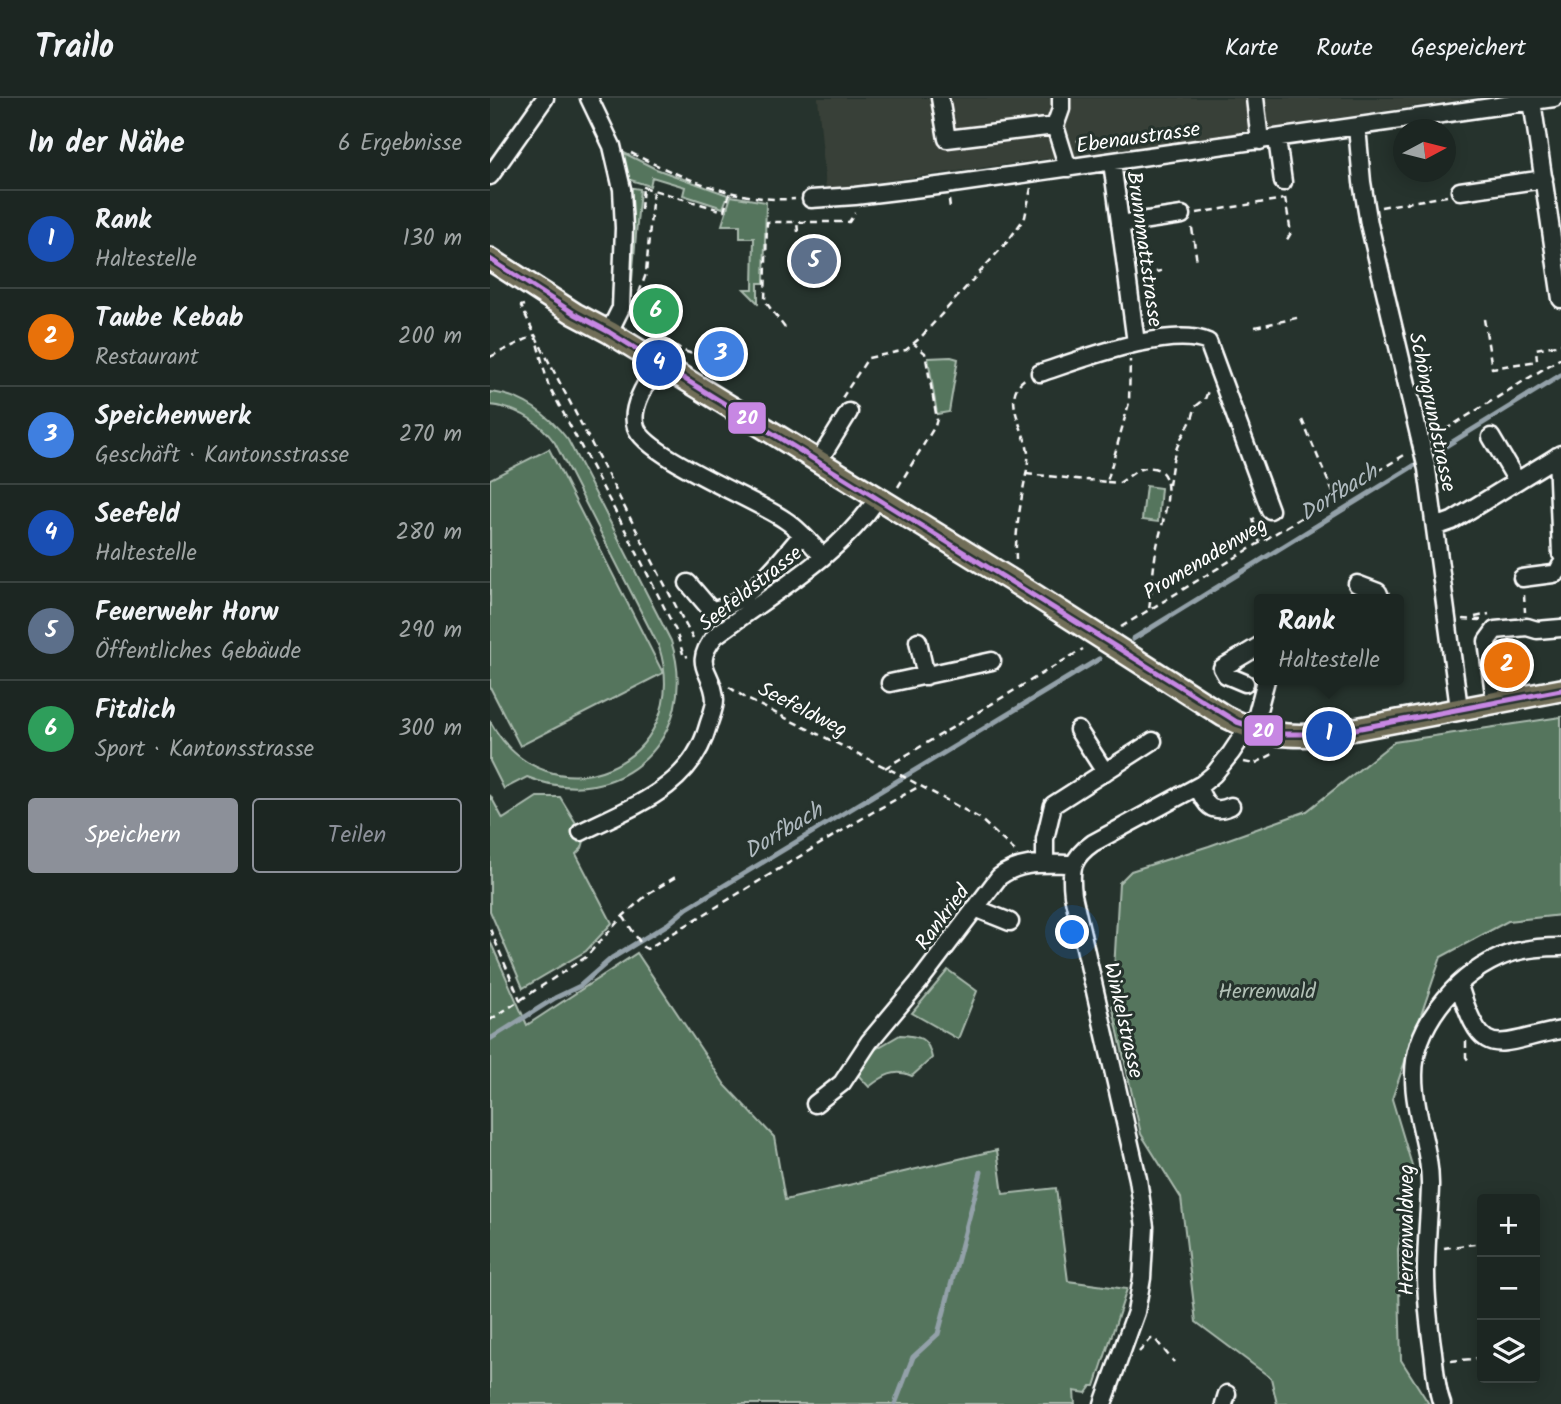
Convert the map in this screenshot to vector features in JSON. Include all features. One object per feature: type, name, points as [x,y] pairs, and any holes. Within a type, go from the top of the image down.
[{"type":"main road","points":[[490,260],[818,461],[885,497],[1224,716],[1247,728],[1278,736],[1329,734],[1561,690]]},
{"type":"street","points":[[490,176],[545,98]]},
{"type":"street","points":[[589,98],[612,146],[620,180],[624,228],[621,308],[608,332]]},
{"type":"street","points":[[940,98],[947,139],[1055,126]]},
{"type":"street","points":[[944,122],[948,98]]},
{"type":"street","points":[[1061,98],[1061,109],[1055,126],[1068,168]]},
{"type":"street","points":[[1255,98],[1261,141]]},
{"type":"street","name":"Ebenaustrasse","points":[[811,199],[855,197],[1554,98]]},
{"type":"street","points":[[1532,101],[1550,186],[1561,299]]},
{"type":"street","name":"Schöngrundstrasse","points":[[1357,127],[1367,213],[1427,468],[1459,708]]},
{"type":"street","points":[[1277,139],[1284,190]]},
{"type":"street","name":"Brunnmattstrasse","points":[[1112,162],[1133,349]]},
{"type":"street","points":[[1460,191],[1550,186]]},
{"type":"street","points":[[1121,224],[1186,215]]},
{"type":"street","name":"Brunnmattstrasse","points":[[1040,373],[1133,349],[1197,337],[1208,342],[1270,510]]},
{"type":"street","points":[[659,363],[637,403],[634,418],[638,432],[663,453],[785,520],[823,557]]},
{"type":"street","points":[[818,461],[845,406]]},
{"type":"street","points":[[1491,437],[1517,481]]},
{"type":"street","points":[[1435,527],[1452,522],[1559,455]]},
{"type":"street","points":[[1559,455],[1561,554]]},
{"type":"street","name":"Seefeldstrasse","points":[[581,832],[667,789],[685,771],[705,738],[715,701],[703,655],[715,636],[823,557],[885,497]]},
{"type":"street","points":[[688,583],[711,610],[724,609],[765,577],[802,535]]},
{"type":"street","points":[[1521,578],[1557,573],[1561,565]]},
{"type":"street","points":[[1357,583],[1379,594]]},
{"type":"street","points":[[1496,702],[1487,641],[1492,634],[1495,631],[1527,627],[1537,630],[1561,624]]},
{"type":"street","points":[[918,641],[926,676]]},
{"type":"street","points":[[1245,683],[1226,675],[1222,668],[1254,649]]},
{"type":"street","points":[[890,684],[992,661]]},
{"type":"street","points":[[1073,864],[1082,851],[1093,843],[1198,787],[1214,774],[1257,714],[1265,685]]},
{"type":"street","points":[[1078,730],[1105,772]]},
{"type":"street","points":[[1045,864],[1045,839],[1053,805],[1153,741]]},
{"type":"street","points":[[1198,787],[1210,809],[1231,806]]},
{"type":"street","name":"Rankried","points":[[815,1104],[842,1083],[869,1042],[920,981],[999,877],[1021,866],[1073,864]]},
{"type":"street","name":"Winkelstrasse","points":[[1073,864],[1073,895],[1142,1201],[1145,1252],[1144,1314],[1103,1404]]},
{"type":"street","points":[[975,908],[1010,922]]},
{"type":"street","name":"Herrenwaldweg","points":[[1442,1404],[1427,1306],[1430,1184],[1428,1159],[1416,1107],[1413,1076],[1416,1053],[1430,1017],[1459,985],[1499,958],[1519,952],[1561,947]]},
{"type":"street","points":[[1459,985],[1466,1010],[1479,1034],[1490,1041],[1509,1043],[1561,1030]]},
{"type":"path","points":[[1074,138],[1081,143],[1115,140],[1118,143]]},
{"type":"path","points":[[612,146],[672,173],[730,192],[753,198],[811,199]]},
{"type":"path","points":[[845,406],[868,358],[906,350],[1008,242],[1024,218],[1031,189],[1030,173]]},
{"type":"path","points":[[620,180],[724,211],[730,192]]},
{"type":"path","points":[[639,295],[646,274],[653,190]]},
{"type":"path","points":[[1197,262],[1186,215],[1283,200],[1284,190]]},
{"type":"path","points":[[1284,190],[1290,233],[1285,243]]},
{"type":"path","points":[[1376,208],[1444,197],[1460,191]]},
{"type":"path","points":[[785,328],[765,301],[767,222],[849,222],[855,214],[855,197]]},
{"type":"path","points":[[797,222],[798,232]]},
{"type":"path","points":[[1137,275],[1161,271]]},
{"type":"path","points":[[530,300],[521,306],[694,641]]},
{"type":"path","points":[[631,317],[684,351],[722,363]]},
{"type":"path","points":[[1255,327],[1301,317]]},
{"type":"path","points":[[1483,319],[1492,368],[1537,361],[1535,349],[1561,344]]},
{"type":"path","points":[[490,357],[535,335]]},
{"type":"path","points":[[535,335],[548,384],[676,631],[684,657],[697,654]]},
{"type":"path","points":[[885,497],[935,426],[937,419],[925,353],[913,344]]},
{"type":"path","points":[[1107,482],[1129,403],[1133,349]]},
{"type":"path","name":"Promenadenweg","points":[[1115,630],[1336,498],[1561,358]]},
{"type":"path","points":[[1013,570],[1017,559],[1016,539],[1028,454],[1014,402],[1022,380],[1040,373]]},
{"type":"path","points":[[1149,610],[1175,451],[1182,435],[1192,423],[1195,407],[1205,399],[1209,390]]},
{"type":"path","points":[[1302,420],[1336,498]]},
{"type":"path","points":[[1026,474],[1119,483],[1139,469],[1151,468],[1161,472],[1169,485]]},
{"type":"path","points":[[1260,544],[1253,519],[1270,510]]},
{"type":"path","points":[[1519,613],[1525,612],[1521,578]]},
{"type":"path","points":[[1455,620],[1484,614]]},
{"type":"path","points":[[1474,618],[1491,619]]},
{"type":"path","points":[[885,768],[1088,646]]},
{"type":"path","name":"Seefeldweg","points":[[708,676],[747,699],[920,786]]},
{"type":"path","points":[[1241,761],[1254,764],[1271,756],[1275,751]]},
{"type":"path","points":[[623,916],[643,947],[648,949],[873,811],[920,786],[979,818],[1014,850],[1021,866]]},
{"type":"path","points":[[490,1020],[586,957],[623,916],[649,893],[679,875]]},
{"type":"path","points":[[490,929],[521,1002]]},
{"type":"path","points":[[1465,1037],[1466,1057],[1469,1061]]},
{"type":"path","points":[[1443,1248],[1477,1244]]},
{"type":"path","points":[[1134,1349],[1140,1352],[1151,1339],[1155,1339],[1174,1362]]},
{"type":"path","points":[[1434,1363],[1477,1359]]},
{"type":"shaded area","points":[[818,98],[1471,98],[826,189]]},
{"type":"green space","points":[[616,149],[656,169],[728,195],[723,208],[683,195],[685,187],[652,177],[650,186],[624,178]]},
{"type":"green space","points":[[628,187],[640,189],[632,280],[625,280]]},
{"type":"green space","points":[[731,196],[766,202],[764,283],[758,283],[758,303],[744,289],[753,289],[754,238],[740,238],[740,225],[722,225]]},
{"type":"green space","points":[[928,358],[958,359],[949,412],[937,414]]},
{"type":"green space","points":[[490,392],[513,397],[534,408],[552,422],[568,440],[671,641],[678,675],[675,707],[664,735],[646,758],[622,775],[594,785],[561,786],[527,777],[504,789],[490,761],[490,721],[515,753],[546,771],[578,775],[610,768],[637,750],[656,723],[665,688],[659,647],[555,443],[542,428],[527,417],[490,405]]},
{"type":"green space","points":[[549,449],[663,673],[520,746],[490,687],[490,479]]},
{"type":"green space","points":[[1146,486],[1161,488],[1158,522],[1142,520]]},
{"type":"green space","name":"Herrenwald","points":[[1561,717],[1561,915],[1508,921],[1441,957],[1392,1099],[1414,1172],[1398,1249],[1401,1360],[1429,1404],[1277,1404],[1271,1378],[1196,1322],[1181,1198],[1141,1134],[1112,1005],[1119,883],[1131,871],[1307,811],[1394,742]]},
{"type":"green space","points":[[490,795],[503,819],[537,797],[560,797],[585,838],[582,848],[576,854],[612,923],[586,951],[523,988],[490,911]]},
{"type":"green space","points":[[490,941],[527,1025],[637,953],[725,1085],[774,1137],[785,1200],[997,1150],[1003,1194],[1056,1188],[1068,1281],[1127,1289],[1095,1386],[1091,1386],[1086,1393],[1074,1391],[1075,1404],[490,1404]]},
{"type":"green space","points":[[948,970],[977,991],[958,1039],[912,1013]]},
{"type":"green space","points":[[900,1035],[922,1039],[932,1058],[912,1076],[889,1074],[869,1087],[857,1074],[874,1050]]},
{"type":"waterway","name":"Dorfbach","points":[[1133,639],[1561,375]]},
{"type":"waterway","name":"Dorfbach","points":[[490,1039],[555,998],[580,986],[612,958],[668,924],[687,908],[1099,659]]},
{"type":"waterway","points":[[895,1404],[913,1357],[938,1334],[981,1172]]},
{"type":"transit line","name":"20","points":[[490,259],[1237,722],[1275,734],[1329,734],[1561,690]]},
{"type":"place","name":"Feuerwehr Horw","points":[[814,261]]},
{"type":"place","name":"Fitdich","points":[[656,311]]},
{"type":"place","name":"Speichenwerk","points":[[721,354]]},
{"type":"place","name":"Seefeld","points":[[659,363]]},
{"type":"place","name":"Taube Kebab","points":[[1507,665]]},
{"type":"place","name":"Rank","points":[[1329,734]]}]
